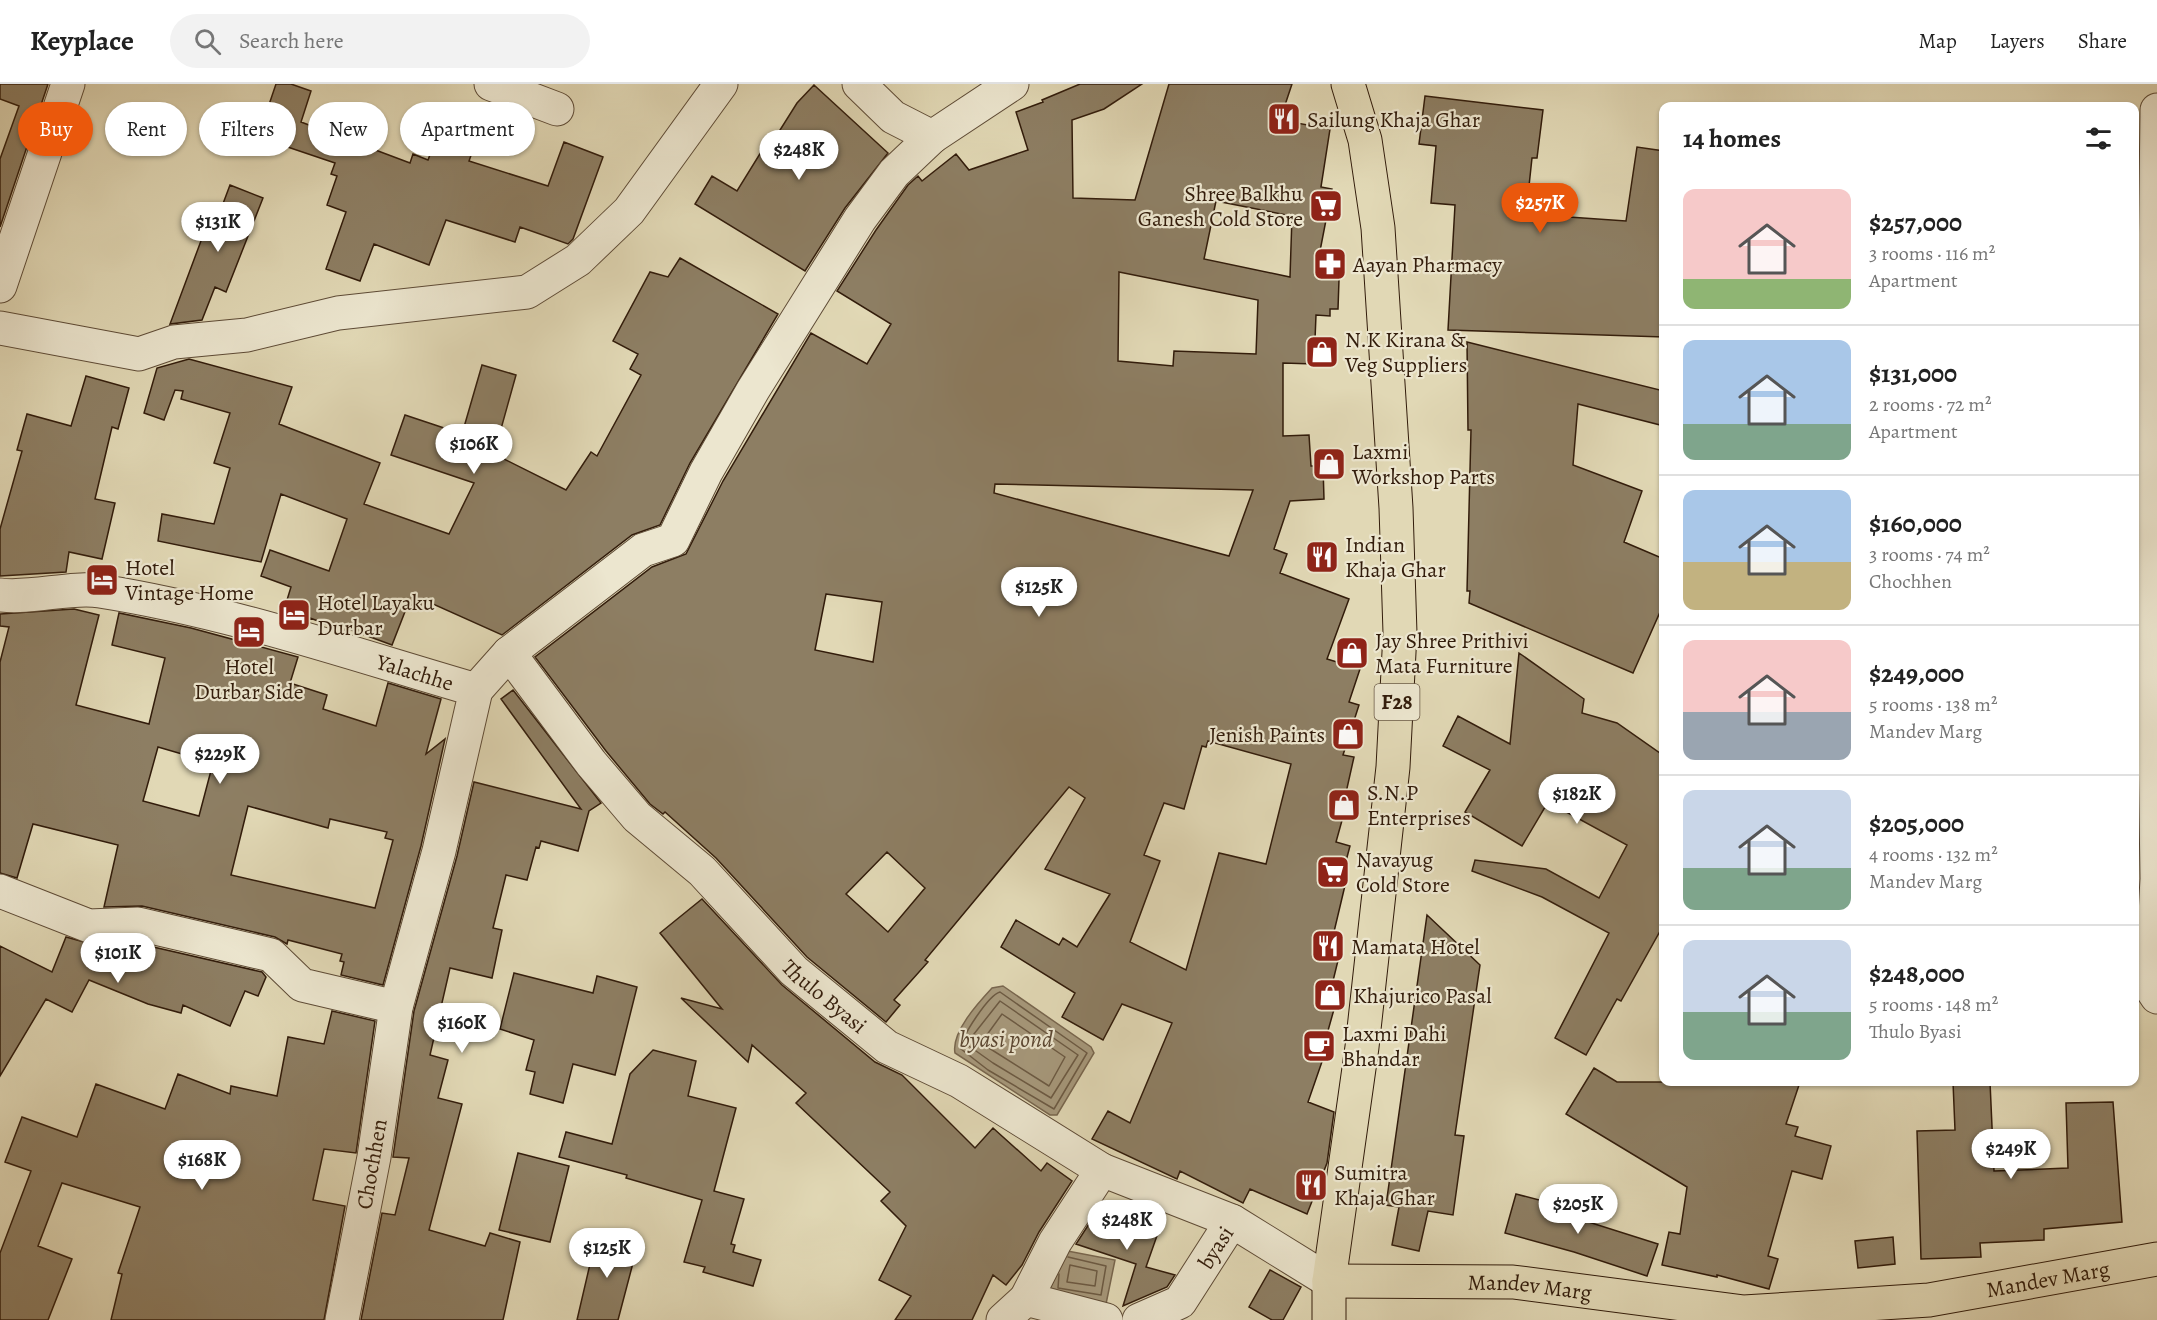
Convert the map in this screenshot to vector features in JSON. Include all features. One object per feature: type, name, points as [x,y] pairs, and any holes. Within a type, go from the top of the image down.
[{"type":"main road","name":"F28","points":[[1329,1320],[1329,1281],[1362,1047],[1393,767],[1400,633],[1396,508],[1378,228],[1365,140],[1348,84]]},
{"type":"main road","name":"Mandev Marg","points":[[1329,1281],[1514,1282],[1744,1312],[1929,1300],[2157,1259]]},
{"type":"street","points":[[0,286],[68,84]]},
{"type":"street","points":[[491,84],[557,109]]},
{"type":"street","points":[[0,328],[140,354],[174,342],[247,334],[338,313],[527,292],[578,260],[629,211],[721,84]]},
{"type":"street","points":[[859,84],[893,117],[932,137]]},
{"type":"street","points":[[476,690],[509,653],[644,550],[673,540],[706,472],[753,390],[860,219],[894,173],[932,137],[1012,84]]},
{"type":"street","points":[[2157,110],[2154,525],[2157,879],[2151,987],[2157,997]]},
{"type":"street","name":"Yalachhe","points":[[0,595],[19,597],[97,590],[108,592],[224,616],[476,690],[440,851],[396,1007]]},
{"type":"street","name":"Thulo Byasi","points":[[509,653],[591,763],[637,817],[702,871],[794,971],[887,1047],[959,1081],[1102,1170],[1232,1221]]},
{"type":"street","points":[[0,891],[89,926],[138,924],[271,955],[302,985],[396,1007]]},
{"type":"street","name":"Chochhen","points":[[342,1320],[374,1157],[396,1007]]},
{"type":"street","points":[[1102,1170],[1055,1242],[1015,1310],[1106,1320]]},
{"type":"street","name":"byasi","points":[[1140,1320],[1180,1302],[1232,1221],[1329,1281]]},
{"type":"water","name":"byasi pond","points":[[1003,986],[1091,1047],[1094,1053],[1057,1115],[1050,1115],[955,1053],[957,1036],[967,1018],[992,988]]},
{"type":"water","points":[[1057,1249],[1115,1260],[1106,1304],[1049,1293]]},
{"type":"building","points":[[0,84],[48,84],[42,102],[18,102],[18,106],[0,99]]},
{"type":"building","points":[[276,84],[291,84],[311,91],[301,122],[308,125],[308,154],[296,150],[296,102],[270,102]]},
{"type":"building","points":[[1080,84],[1142,84],[1104,109],[1072,120],[1073,198],[1135,200],[1169,84],[1292,84],[1280,120],[1330,129],[1321,187],[1332,189],[1320,251],[1340,251],[1338,309],[1330,309],[1330,316],[1316,315],[1314,364],[1283,363],[1283,436],[1309,435],[1311,466],[1323,466],[1324,499],[1290,501],[1274,549],[1287,554],[1280,573],[1349,599],[1327,659],[1360,669],[1349,702],[1359,705],[1343,755],[1354,757],[1343,806],[1346,806],[1336,842],[1350,846],[1342,876],[1347,877],[1333,936],[1343,940],[1332,985],[1340,988],[1322,1052],[1325,1053],[1308,1102],[1334,1112],[1327,1163],[1307,1214],[1250,1189],[1243,1203],[1180,1171],[1177,1179],[1092,1139],[1108,1111],[1130,1123],[1172,1023],[1122,1004],[1103,1040],[1062,1017],[1075,993],[1001,947],[1016,920],[1059,945],[1063,938],[1077,947],[1110,894],[1045,869],[1085,798],[1069,787],[925,960],[928,962],[894,1000],[900,1005],[886,1022],[807,957],[716,858],[665,812],[663,814],[650,804],[606,751],[535,657],[652,567],[686,554],[723,481],[811,333],[867,364],[891,324],[837,291],[876,230],[908,185],[918,176],[922,181],[956,154],[969,170],[1028,150],[1016,112],[1043,102],[1042,100]],"holes":[[[1216,201],[1292,216],[1290,277],[1204,259]],[[1119,272],[1258,300],[1256,354],[1174,351],[1173,366],[1118,361]],[[995,484],[1253,490],[1229,556],[994,493]],[[826,594],[882,602],[873,662],[815,650]],[[1208,741],[1291,764],[1266,864],[1219,853],[1186,970],[1130,942],[1160,861],[1144,855],[1164,803],[1184,809],[1202,746],[1206,747]],[[887,852],[925,888],[888,932],[846,894]]]},
{"type":"building","points":[[814,85],[888,153],[845,208],[805,271],[695,204],[712,176],[737,191],[766,144],[770,146],[797,103]]},
{"type":"building","points":[[1425,96],[1543,110],[1537,158],[1532,158],[1526,214],[1626,221],[1637,147],[1659,150],[1659,337],[1448,330],[1455,205],[1431,203],[1436,146],[1419,144]]},
{"type":"building","points":[[18,109],[18,156],[24,156],[0,227],[0,159]]},
{"type":"building","points":[[564,142],[603,157],[573,239],[568,244],[520,227],[515,242],[446,220],[429,265],[374,244],[360,281],[326,269],[346,212],[327,205],[337,176],[331,174],[335,163],[314,156],[388,155],[410,163],[412,156],[428,160],[430,156],[471,156],[469,161],[548,186]]},
{"type":"building","points":[[230,185],[263,198],[226,292],[215,287],[202,320],[170,324],[214,206],[221,209]]},
{"type":"building","points":[[680,258],[778,314],[690,463],[660,525],[632,535],[502,635],[422,599],[420,608],[408,604],[392,645],[346,628],[345,631],[310,618],[309,621],[283,613],[291,587],[261,576],[270,550],[329,571],[347,519],[281,494],[261,562],[158,541],[162,514],[214,524],[230,468],[214,463],[230,413],[181,399],[183,391],[175,390],[164,420],[144,413],[157,368],[189,359],[292,387],[279,424],[380,463],[364,504],[449,534],[474,483],[391,455],[405,415],[462,434],[482,365],[516,375],[494,454],[566,490],[591,452],[597,456],[641,375],[630,369],[638,354],[613,341],[650,272],[668,277]]},
{"type":"building","points":[[1467,342],[1659,390],[1659,425],[1578,404],[1573,465],[1642,491],[1624,542],[1659,557],[1659,614],[1633,673],[1469,603],[1470,591],[1467,591],[1471,430],[1468,430]]},
{"type":"building","points":[[86,376],[129,388],[118,429],[112,427],[95,499],[115,503],[102,559],[69,552],[66,572],[0,576],[0,529],[22,451],[17,450],[27,414],[71,426]]},
{"type":"building","points":[[74,609],[99,615],[76,705],[149,724],[165,658],[112,645],[119,613],[191,628],[298,657],[290,683],[327,695],[323,709],[376,726],[388,683],[441,699],[426,754],[445,739],[421,846],[383,985],[341,975],[344,962],[340,961],[342,954],[288,940],[287,944],[275,937],[142,906],[104,907],[118,845],[33,824],[17,878],[0,873],[0,662],[9,627],[0,626],[0,614]],"holes":[[[158,747],[213,763],[199,816],[143,801]],[[248,806],[328,828],[330,819],[387,832],[385,838],[393,840],[375,908],[231,875]]]},
{"type":"building","points":[[1519,653],[1584,699],[1582,713],[1617,723],[1659,752],[1659,933],[1621,1001],[1617,999],[1586,1055],[1555,1038],[1609,933],[1542,897],[1472,871],[1475,860],[1546,869],[1599,898],[1627,845],[1548,802],[1522,846],[1465,812],[1490,770],[1443,746],[1458,716],[1510,744]]},
{"type":"building","points":[[513,690],[601,803],[589,811],[578,851],[541,841],[539,848],[536,847],[527,880],[506,875],[493,928],[502,930],[492,978],[450,968],[430,1055],[448,1060],[438,1098],[462,1104],[429,1230],[485,1246],[490,1233],[520,1242],[503,1320],[361,1320],[382,1213],[395,1215],[409,1158],[393,1157],[414,1011],[457,856],[474,782],[581,809],[501,699]]},
{"type":"building","points":[[702,899],[782,985],[875,1062],[902,1075],[975,1148],[993,1128],[1041,1171],[1047,1163],[1072,1181],[1039,1232],[1022,1265],[1006,1285],[993,1275],[972,1320],[895,1320],[911,1296],[879,1280],[906,1226],[881,1201],[890,1192],[796,1103],[806,1093],[752,1045],[748,1062],[681,998],[722,1009],[660,933]]},
{"type":"building","points":[[1427,915],[1480,965],[1455,1135],[1464,1136],[1453,1215],[1428,1211],[1419,1251],[1392,1245],[1399,1207],[1386,1205]]},
{"type":"building","points":[[66,937],[95,945],[136,943],[262,972],[266,977],[258,996],[245,991],[230,1026],[183,1005],[181,1013],[148,1004],[89,980],[72,1012],[46,999],[0,1076],[0,946],[52,972]]},
{"type":"building","points":[[514,973],[593,993],[597,976],[637,987],[615,1075],[573,1064],[563,1103],[530,1094],[535,1072],[526,1070],[534,1040],[500,1029]]},
{"type":"building","points":[[332,1011],[375,1021],[356,1153],[324,1149],[313,1200],[345,1206],[324,1320],[111,1320],[122,1274],[118,1273],[140,1207],[62,1183],[38,1246],[72,1259],[48,1320],[0,1320],[0,1253],[31,1171],[5,1162],[22,1117],[77,1137],[96,1084],[165,1109],[178,1074],[230,1094],[231,1086],[277,1096],[288,1037],[324,1044]]},
{"type":"building","points":[[653,1050],[696,1061],[688,1096],[736,1108],[714,1191],[744,1199],[731,1244],[735,1245],[733,1252],[761,1260],[753,1286],[703,1272],[705,1267],[684,1262],[702,1200],[626,1178],[627,1175],[559,1157],[566,1132],[612,1144],[630,1074]]},
{"type":"building","points":[[1594,1068],[1617,1082],[1659,1082],[1659,1086],[1799,1086],[1786,1124],[1798,1127],[1795,1136],[1831,1146],[1822,1179],[1792,1171],[1768,1256],[1778,1259],[1769,1289],[1717,1275],[1717,1277],[1662,1265],[1669,1232],[1680,1234],[1687,1187],[1566,1114]]},
{"type":"building","points":[[1953,1086],[1990,1086],[1994,1171],[2068,1168],[2066,1103],[2113,1102],[2122,1222],[2044,1229],[2044,1240],[1980,1243],[1981,1257],[1921,1259],[1917,1131],[1955,1130]]},
{"type":"building","points":[[518,1153],[569,1166],[550,1242],[499,1230]]},
{"type":"building","points":[[1516,1194],[1581,1211],[1579,1219],[1658,1244],[1647,1276],[1574,1252],[1505,1233]]},
{"type":"building","points":[[1098,1210],[1159,1230],[1146,1267],[1175,1275],[1167,1287],[1123,1306],[1136,1264],[1076,1244]]},
{"type":"building","points":[[597,1234],[638,1244],[618,1320],[577,1320]]},
{"type":"building","points":[[1893,1237],[1895,1264],[1858,1268],[1855,1241]]},
{"type":"building","points":[[1270,1270],[1301,1287],[1283,1320],[1272,1320],[1249,1307]]},
{"type":"place","name":"Sailung Khaja Ghar","points":[[1284,119]]},
{"type":"place","name":"Shree Balkhu Ganesh Cold Store","points":[[1326,206]]},
{"type":"place","name":"Aayan Pharmacy","points":[[1330,264]]},
{"type":"place","name":"N.K Kirana & Veg Suppliers","points":[[1322,352]]},
{"type":"place","name":"Laxmi Workshop Parts","points":[[1329,464]]},
{"type":"place","name":"Indian Khaja Ghar","points":[[1322,557]]},
{"type":"place","name":"Hotel Vintage Home","points":[[102,580]]},
{"type":"place","name":"Hotel Layaku Durbar","points":[[294,615]]},
{"type":"place","name":"Hotel Durbar Side","points":[[249,632]]},
{"type":"place","name":"Jay Shree Prithivi Mata Furniture","points":[[1352,653]]},
{"type":"place","name":"Jenish Paints","points":[[1348,734]]},
{"type":"place","name":"S.N.P Enterprises","points":[[1344,805]]},
{"type":"place","name":"Navayug Cold Store","points":[[1333,872]]},
{"type":"place","name":"Mamata Hotel","points":[[1328,946]]},
{"type":"place","name":"Khajurico Pasal","points":[[1330,995]]},
{"type":"place","name":"Laxmi Dahi Bhandar","points":[[1319,1046]]},
{"type":"place","name":"Sumitra Khaja Ghar","points":[[1311,1185]]}]
